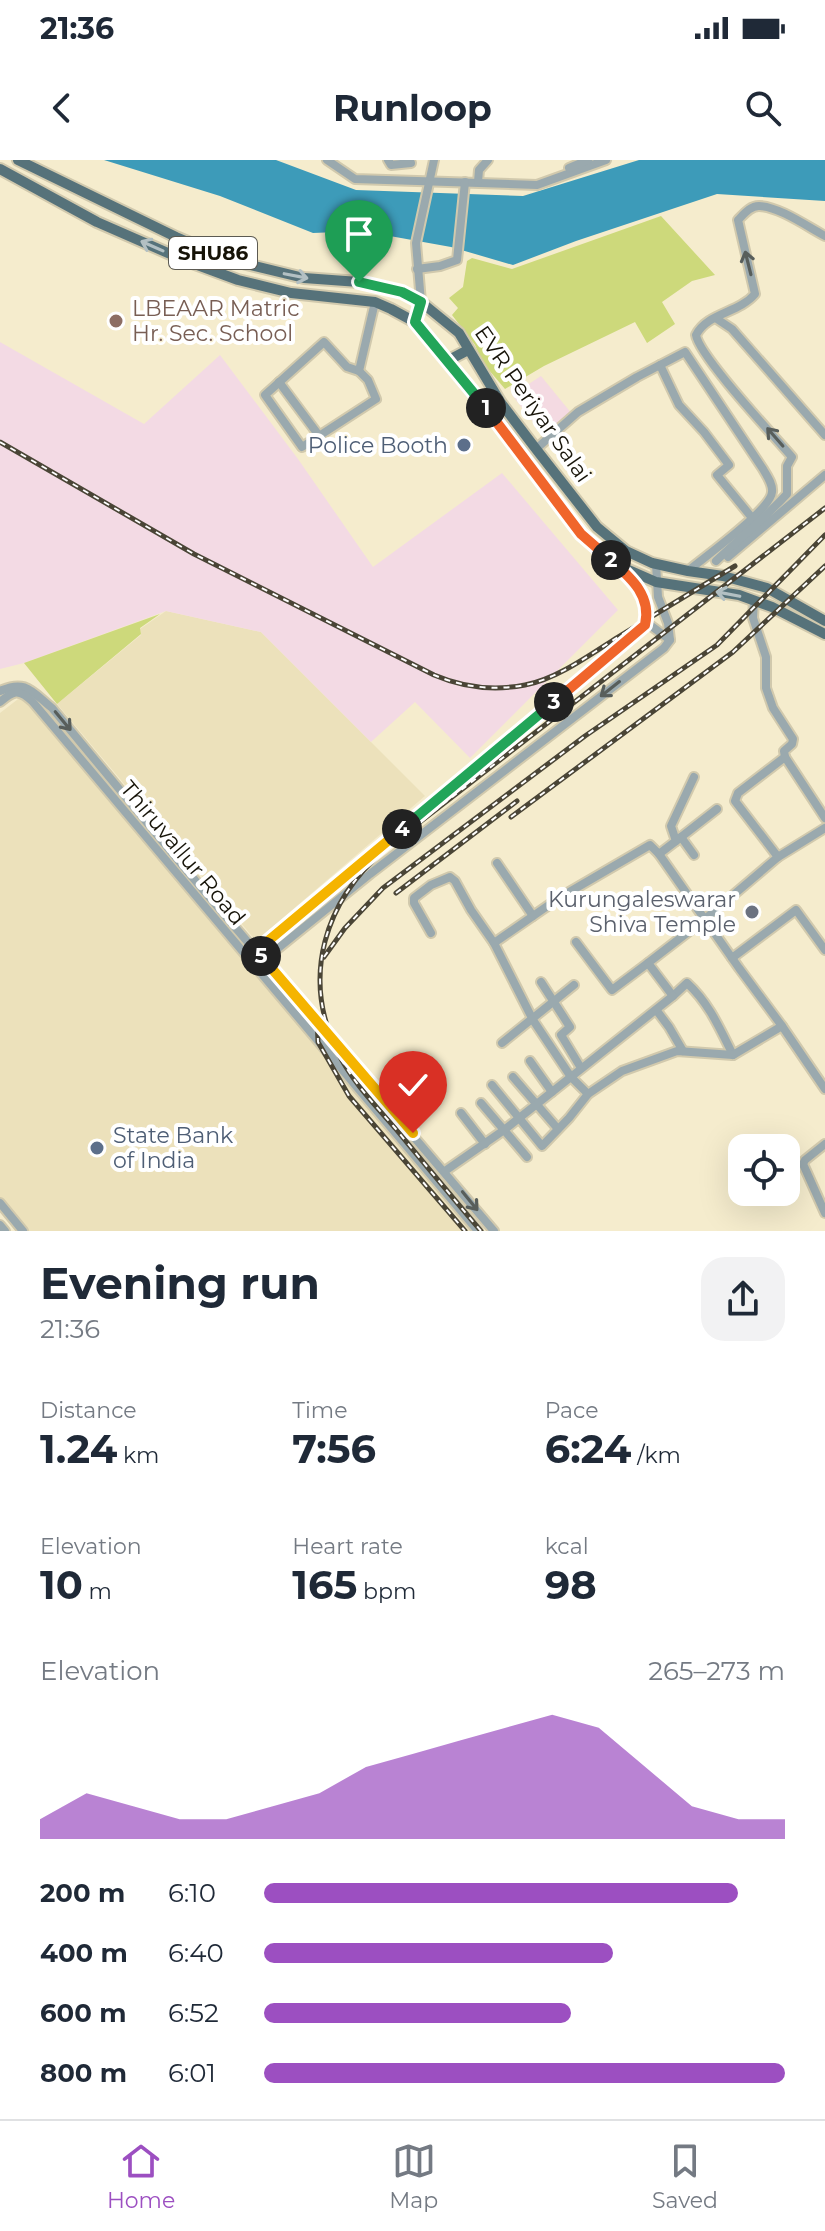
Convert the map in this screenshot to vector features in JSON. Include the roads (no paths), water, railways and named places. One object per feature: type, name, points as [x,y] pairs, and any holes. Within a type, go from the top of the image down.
[{"type":"main road","name":"EVR Periyar Salai","points":[[18,160],[230,260],[304,278],[383,287],[421,302],[459,333],[501,403],[536,449],[597,527],[626,551],[656,564],[723,576],[767,588],[825,621]]},
{"type":"main road","name":"EVR Periyar Salai","points":[[0,169],[97,222],[238,280],[291,293],[375,302],[415,322],[505,433],[581,534],[615,564],[656,582],[739,595],[790,615],[825,634]]},
{"type":"main road","points":[[447,361],[468,350]]},
{"type":"street","points":[[327,160],[355,179],[431,180],[465,186],[478,182],[537,185],[606,160]]},
{"type":"street","points":[[388,160],[391,165],[411,162],[416,181]]},
{"type":"street","points":[[415,322],[421,302],[416,243],[434,160]]},
{"type":"street","points":[[478,182],[479,170],[488,160]]},
{"type":"street","points":[[537,185],[588,160]]},
{"type":"street","points":[[417,269],[456,262],[465,186]]},
{"type":"street","points":[[825,236],[776,210],[758,206],[749,209],[738,220],[755,294],[748,302],[706,322],[696,335],[697,343],[792,457],[787,466],[787,494],[719,562],[825,475]]},
{"type":"street","points":[[359,371],[375,302]]},
{"type":"street","points":[[717,319],[732,329],[825,435]]},
{"type":"street","points":[[324,342],[347,367],[359,371],[370,383],[376,399],[302,447],[265,396],[324,342]]},
{"type":"street","points":[[536,449],[578,412],[685,352],[773,488],[772,496],[753,519],[688,571]]},
{"type":"street","points":[[660,365],[679,405],[729,465],[717,475],[753,519]]},
{"type":"street","points":[[279,382],[320,437]]},
{"type":"street","points":[[247,958],[645,625],[647,605],[640,589],[615,564]]},
{"type":"street","points":[[255,968],[370,874],[664,648],[670,640],[668,623],[658,597],[656,564]]},
{"type":"street","points":[[658,597],[677,585]]},
{"type":"street","points":[[754,601],[753,618],[766,657],[766,688],[773,708],[793,739],[784,751],[785,757],[825,818]]},
{"type":"street","points":[[646,622],[670,640]]},
{"type":"street","points":[[0,702],[10,687],[25,686],[52,708],[494,1231]]},
{"type":"street","name":"Thiruvallur Road","points":[[4,693],[21,692],[32,701],[478,1231]]},
{"type":"street","points":[[778,857],[737,805],[735,797],[785,757]]},
{"type":"street","points":[[694,777],[671,826],[678,839],[694,855]]},
{"type":"street","points":[[659,854],[717,809]]},
{"type":"street","points":[[576,942],[612,990],[705,919],[778,857],[825,828]]},
{"type":"street","points":[[494,943],[559,898],[650,845],[825,1089]]},
{"type":"street","points":[[497,863],[533,916]]},
{"type":"street","points":[[431,933],[414,898],[431,885],[450,877],[494,943],[533,1020],[571,1077],[588,1094]]},
{"type":"street","points":[[732,958],[796,910],[825,950]]},
{"type":"street","points":[[648,963],[673,996]]},
{"type":"street","points":[[541,982],[570,1027],[561,1035],[581,1068]]},
{"type":"street","points":[[445,1171],[504,1130],[657,1011],[687,983],[714,1016],[733,1055]]},
{"type":"street","points":[[502,1043],[574,985]]},
{"type":"street","points":[[657,1011],[683,1051]]},
{"type":"street","points":[[492,1085],[542,1146],[588,1094],[622,1071],[677,1051],[733,1055],[782,1026]]},
{"type":"street","points":[[530,1061],[552,1092]]},
{"type":"street","points":[[513,1077],[558,1129]]},
{"type":"street","points":[[481,1103],[527,1157]]},
{"type":"street","points":[[461,1113],[485,1144]]},
{"type":"street","points":[[825,1144],[803,1164],[825,1213]]},
{"type":"street","points":[[0,1203],[23,1231]]},
{"type":"street","points":[[0,1225],[5,1231]]},
{"type":"water","points":[[104,160],[276,160],[356,190],[523,196],[639,160],[825,160],[825,201],[717,194],[513,265],[451,247],[362,231],[313,233],[220,196]]},
{"type":"railway","points":[[0,442],[194,554],[434,675],[467,685],[513,687],[561,672],[735,566]]},
{"type":"railway","points":[[481,1231],[363,1091],[337,1051],[326,1023],[321,995],[325,941],[334,916],[347,892],[385,849],[825,508]]},
{"type":"railway","points":[[324,957],[345,928],[383,888],[585,736],[717,645],[825,535]]},
{"type":"railway","points":[[511,817],[733,652],[825,566]]},
{"type":"railway","points":[[396,893],[517,801]]},
{"type":"railway","points":[[317,1014],[318,1042],[349,1096],[465,1231]]},
{"type":"place","name":"LBEAAR Matric Hr. Sec. School","points":[[116,321]]},
{"type":"place","name":"Police Booth","points":[[464,445]]},
{"type":"place","name":"Kurungaleswarar Shiva Temple","points":[[752,912]]},
{"type":"place","name":"State Bank of India","points":[[97,1148]]}]
